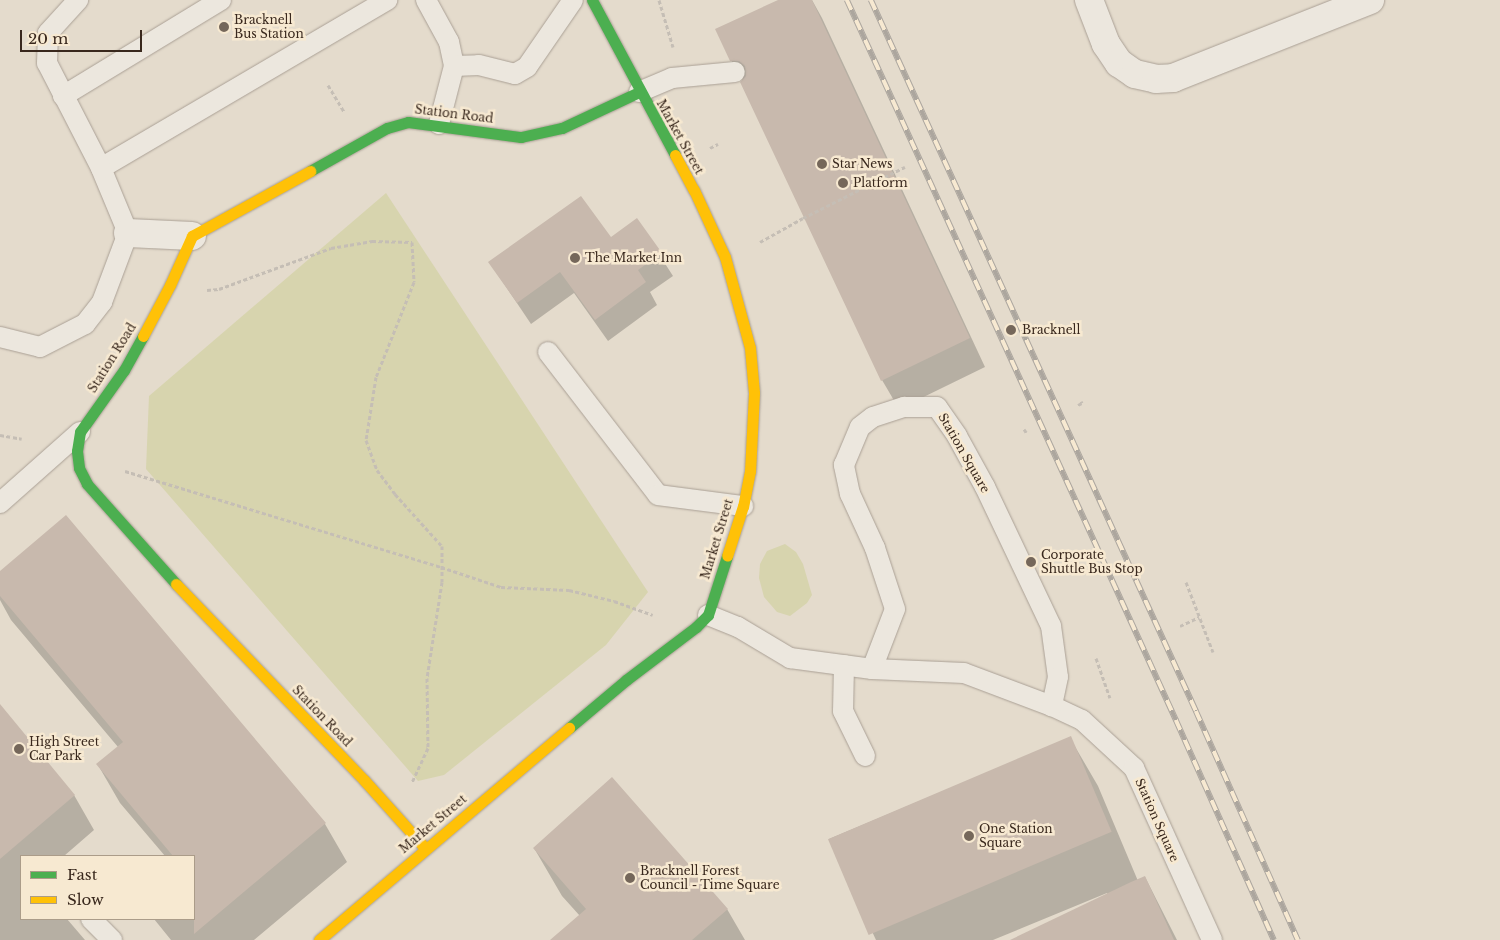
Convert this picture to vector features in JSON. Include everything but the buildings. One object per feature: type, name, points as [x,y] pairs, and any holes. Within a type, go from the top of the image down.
[{"type":"street","name":"Market Street","points":[[319,940],[425,848],[626,680],[696,627],[708,615],[743,506],[750,470],[754,393],[750,348],[726,257],[694,190],[639,92],[592,0]]},
{"type":"street","points":[[1088,0],[1106,44],[1119,63],[1135,74],[1156,78],[1173,78],[1370,0]]},
{"type":"street","name":"Station Road","points":[[425,848],[364,780],[143,549],[87,484],[79,468],[77,451],[80,432],[124,370],[170,284],[192,236],[387,128],[408,122],[439,124],[521,136],[562,128],[639,92]]},
{"type":"street","points":[[128,233],[192,236]]},
{"type":"lane","points":[[0,337],[40,347],[85,324],[102,302],[128,233],[101,168],[47,63],[48,33],[78,0]]},
{"type":"lane","points":[[63,96],[221,0]]},
{"type":"lane","points":[[101,168],[387,0]]},
{"type":"lane","points":[[426,0],[449,42],[454,66],[439,124]]},
{"type":"lane","points":[[454,66],[479,65],[515,74],[527,67],[573,0]]},
{"type":"lane","points":[[639,92],[672,78],[735,72]]},
{"type":"lane","points":[[548,352],[658,495],[743,506]]},
{"type":"lane","name":"Station Square","points":[[872,669],[895,609],[875,548],[850,494],[844,465],[860,427],[872,417],[904,407],[937,407],[957,436],[985,487],[1051,626],[1058,677],[1052,706]]},
{"type":"lane","points":[[0,503],[80,432]]},
{"type":"lane","name":"Station Square","points":[[708,615],[738,627],[790,658],[872,669],[964,673],[1052,706],[1082,720],[1134,768],[1212,940]]},
{"type":"lane","points":[[844,665],[843,711],[865,756]]},
{"type":"lane","points":[[93,920],[112,940]]},
{"type":"path","points":[[659,0],[674,49]]},
{"type":"path","points":[[328,85],[348,119]]},
{"type":"path","points":[[760,242],[803,218],[905,167]]},
{"type":"path","points":[[200,291],[218,289],[331,248],[372,241],[412,242],[414,282],[376,378],[366,440],[377,470],[395,494],[442,546],[437,620],[427,678],[428,748],[408,790]]},
{"type":"path","points":[[1078,405],[1082,403],[1081,400]]},
{"type":"path","points":[[0,435],[22,439]]},
{"type":"path","points":[[118,469],[501,587],[569,590],[614,601],[654,616]]},
{"type":"path","points":[[1186,582],[1213,652]]},
{"type":"path","points":[[1180,626],[1200,617]]},
{"type":"path","points":[[1096,658],[1110,698]]},
{"type":"shaded area","points":[[386,193],[648,592],[606,645],[444,775],[418,781],[146,469],[149,396]]},
{"type":"shaded area","points":[[785,544],[796,552],[803,564],[812,595],[807,603],[790,616],[777,612],[764,597],[759,578],[760,564],[767,551]]},
{"type":"railway","points":[[847,0],[1176,720],[1274,940]]},
{"type":"railway","points":[[871,0],[1196,711],[1298,940]]},
{"type":"traffic: fast","points":[[592,0],[675,155]]},
{"type":"traffic: fast","points":[[310,171],[387,128],[408,122],[521,137],[562,128],[639,92]]},
{"type":"traffic: fast","points":[[143,336],[124,370],[80,432],[77,451],[79,468],[87,484],[176,584]]},
{"type":"traffic: fast","points":[[569,728],[626,680],[696,627],[708,615],[727,556]]},
{"type":"traffic: slow","points":[[675,155],[694,190],[725,257],[750,348],[754,393],[750,471],[743,506],[727,556]]},
{"type":"traffic: slow","points":[[143,336],[170,285],[192,236],[310,171]]},
{"type":"traffic: slow","points":[[176,584],[364,780],[425,848]]},
{"type":"traffic: slow","points":[[319,940],[569,728]]},
{"type":"place","name":"Bracknell Bus Station","points":[[224,27]]},
{"type":"place","name":"Star News","points":[[822,164]]},
{"type":"place","name":"Platform","points":[[843,183]]},
{"type":"place","name":"The Market Inn","points":[[575,258]]},
{"type":"place","name":"Bracknell","points":[[1011,330]]},
{"type":"place","name":"Corporate Shuttle Bus Stop","points":[[1031,562]]},
{"type":"place","name":"High Street Car Park","points":[[19,749]]},
{"type":"place","name":"One Station Square","points":[[969,836]]},
{"type":"place","name":"Bracknell Forest Council - Time Square","points":[[630,878]]}]
